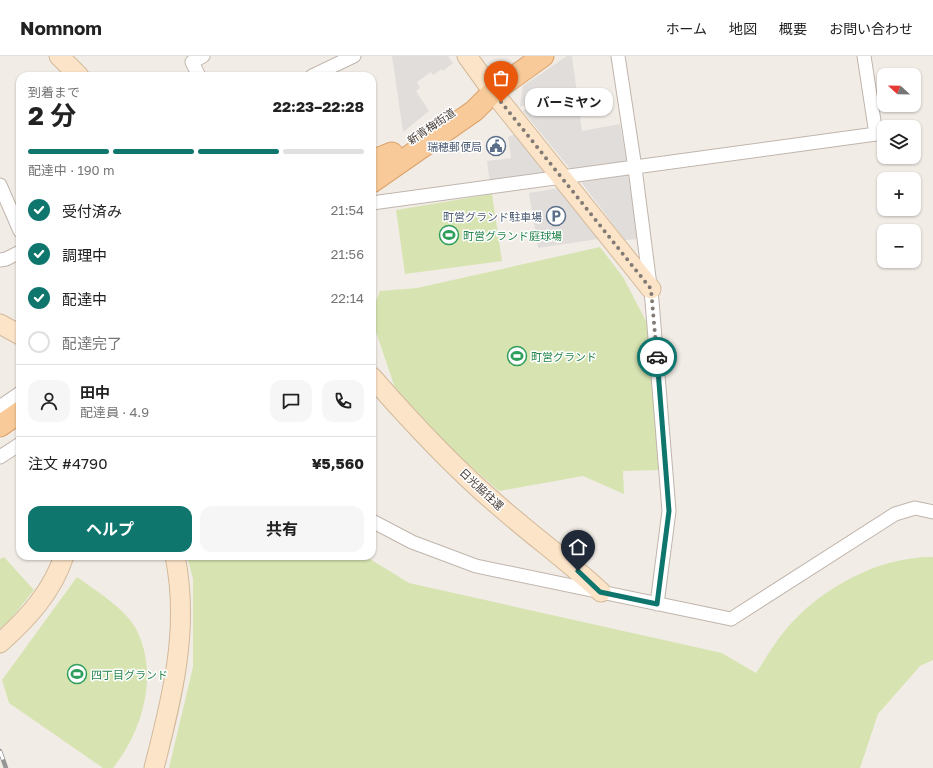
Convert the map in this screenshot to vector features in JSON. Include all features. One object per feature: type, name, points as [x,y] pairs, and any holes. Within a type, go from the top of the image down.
[{"type":"main road","name":"新青梅街道","points":[[376,178],[399,156],[467,102],[493,92],[543,56]]},
{"type":"main road","name":"新青梅街道","points":[[376,165],[399,156]]},
{"type":"main road","points":[[376,159],[399,156]]},
{"type":"main road","points":[[376,192],[380,189],[399,156]]},
{"type":"main road","points":[[0,426],[7,404]]},
{"type":"main road","points":[[0,439],[16,428]]},
{"type":"street","points":[[59,56],[76,72]]},
{"type":"street","points":[[197,72],[192,62],[203,56]]},
{"type":"street","points":[[322,72],[354,56]]},
{"type":"street","points":[[467,56],[493,92],[651,289]]},
{"type":"street","points":[[618,56],[651,289],[669,511],[657,604]]},
{"type":"street","points":[[376,202],[876,134],[864,56]]},
{"type":"street","points":[[0,185],[16,222]]},
{"type":"street","points":[[0,260],[16,254]]},
{"type":"street","points":[[0,324],[16,333]]},
{"type":"street","name":"日光脇往還","points":[[376,381],[421,431],[499,507],[578,571],[600,592]]},
{"type":"street","points":[[7,404],[16,396]]},
{"type":"street","points":[[0,457],[16,447]]},
{"type":"street","points":[[376,523],[412,542],[476,566],[731,619],[895,514],[915,508],[933,512]]},
{"type":"street","points":[[0,643],[23,623],[42,600],[53,583],[62,560]]},
{"type":"street","points":[[154,768],[171,699],[179,652],[180,590],[176,560]]},
{"type":"green space","name":"町営グランド庭球場","points":[[492,194],[502,261],[405,274],[396,210]]},
{"type":"green space","name":"町営グランド","points":[[600,247],[623,277],[648,325],[660,470],[623,471],[624,494],[583,476],[499,491],[442,441],[395,388],[376,332],[376,301],[380,291],[417,288]]},
{"type":"green space","points":[[4,557],[34,590],[10,620],[0,628],[0,559]]},
{"type":"green space","points":[[933,557],[933,660],[920,666],[878,714],[860,768],[169,768],[193,667],[193,579],[188,560],[372,560],[409,583],[722,653],[756,673],[787,628],[801,613],[834,588],[872,568],[913,558]]},
{"type":"green space","name":"四丁目グランド","points":[[77,577],[117,606],[130,620],[135,627],[142,644],[146,663],[147,682],[145,700],[140,719],[133,737],[113,768],[103,768],[9,703],[2,680]]},
{"type":"shaded area","points":[[392,56],[448,56],[453,63],[443,71],[442,69],[433,75],[431,72],[417,82],[420,88],[416,91],[429,111],[403,132]]},
{"type":"shaded area","points":[[567,56],[572,56],[582,131],[620,124],[627,163],[572,171],[523,111],[529,106],[520,106],[523,86]]},
{"type":"shaded area","points":[[515,134],[546,174],[490,183],[487,161],[511,158],[508,137]]},
{"type":"shaded area","points":[[628,174],[638,239],[625,240],[581,182]]},
{"type":"shaded area","name":"町営グランド駐車場","points":[[559,188],[598,239],[538,248],[529,193]]},
{"type":"railway","points":[[0,751],[6,768]]},
{"type":"way so far","points":[[501,102],[651,289],[657,357]]},
{"type":"place","name":"バーミヤン","points":[[501,102]]},
{"type":"place","name":"瑞穂郵便局","points":[[496,146]]},
{"type":"place","name":"町営グランド駐車場","points":[[556,216]]},
{"type":"place","name":"町営グランド庭球場","points":[[449,235]]},
{"type":"place","name":"町営グランド","points":[[517,356]]},
{"type":"place","name":"四丁目グランド","points":[[77,674]]},
{"type":"route","points":[[578,571],[600,592],[657,604],[669,511],[657,357]]}]
